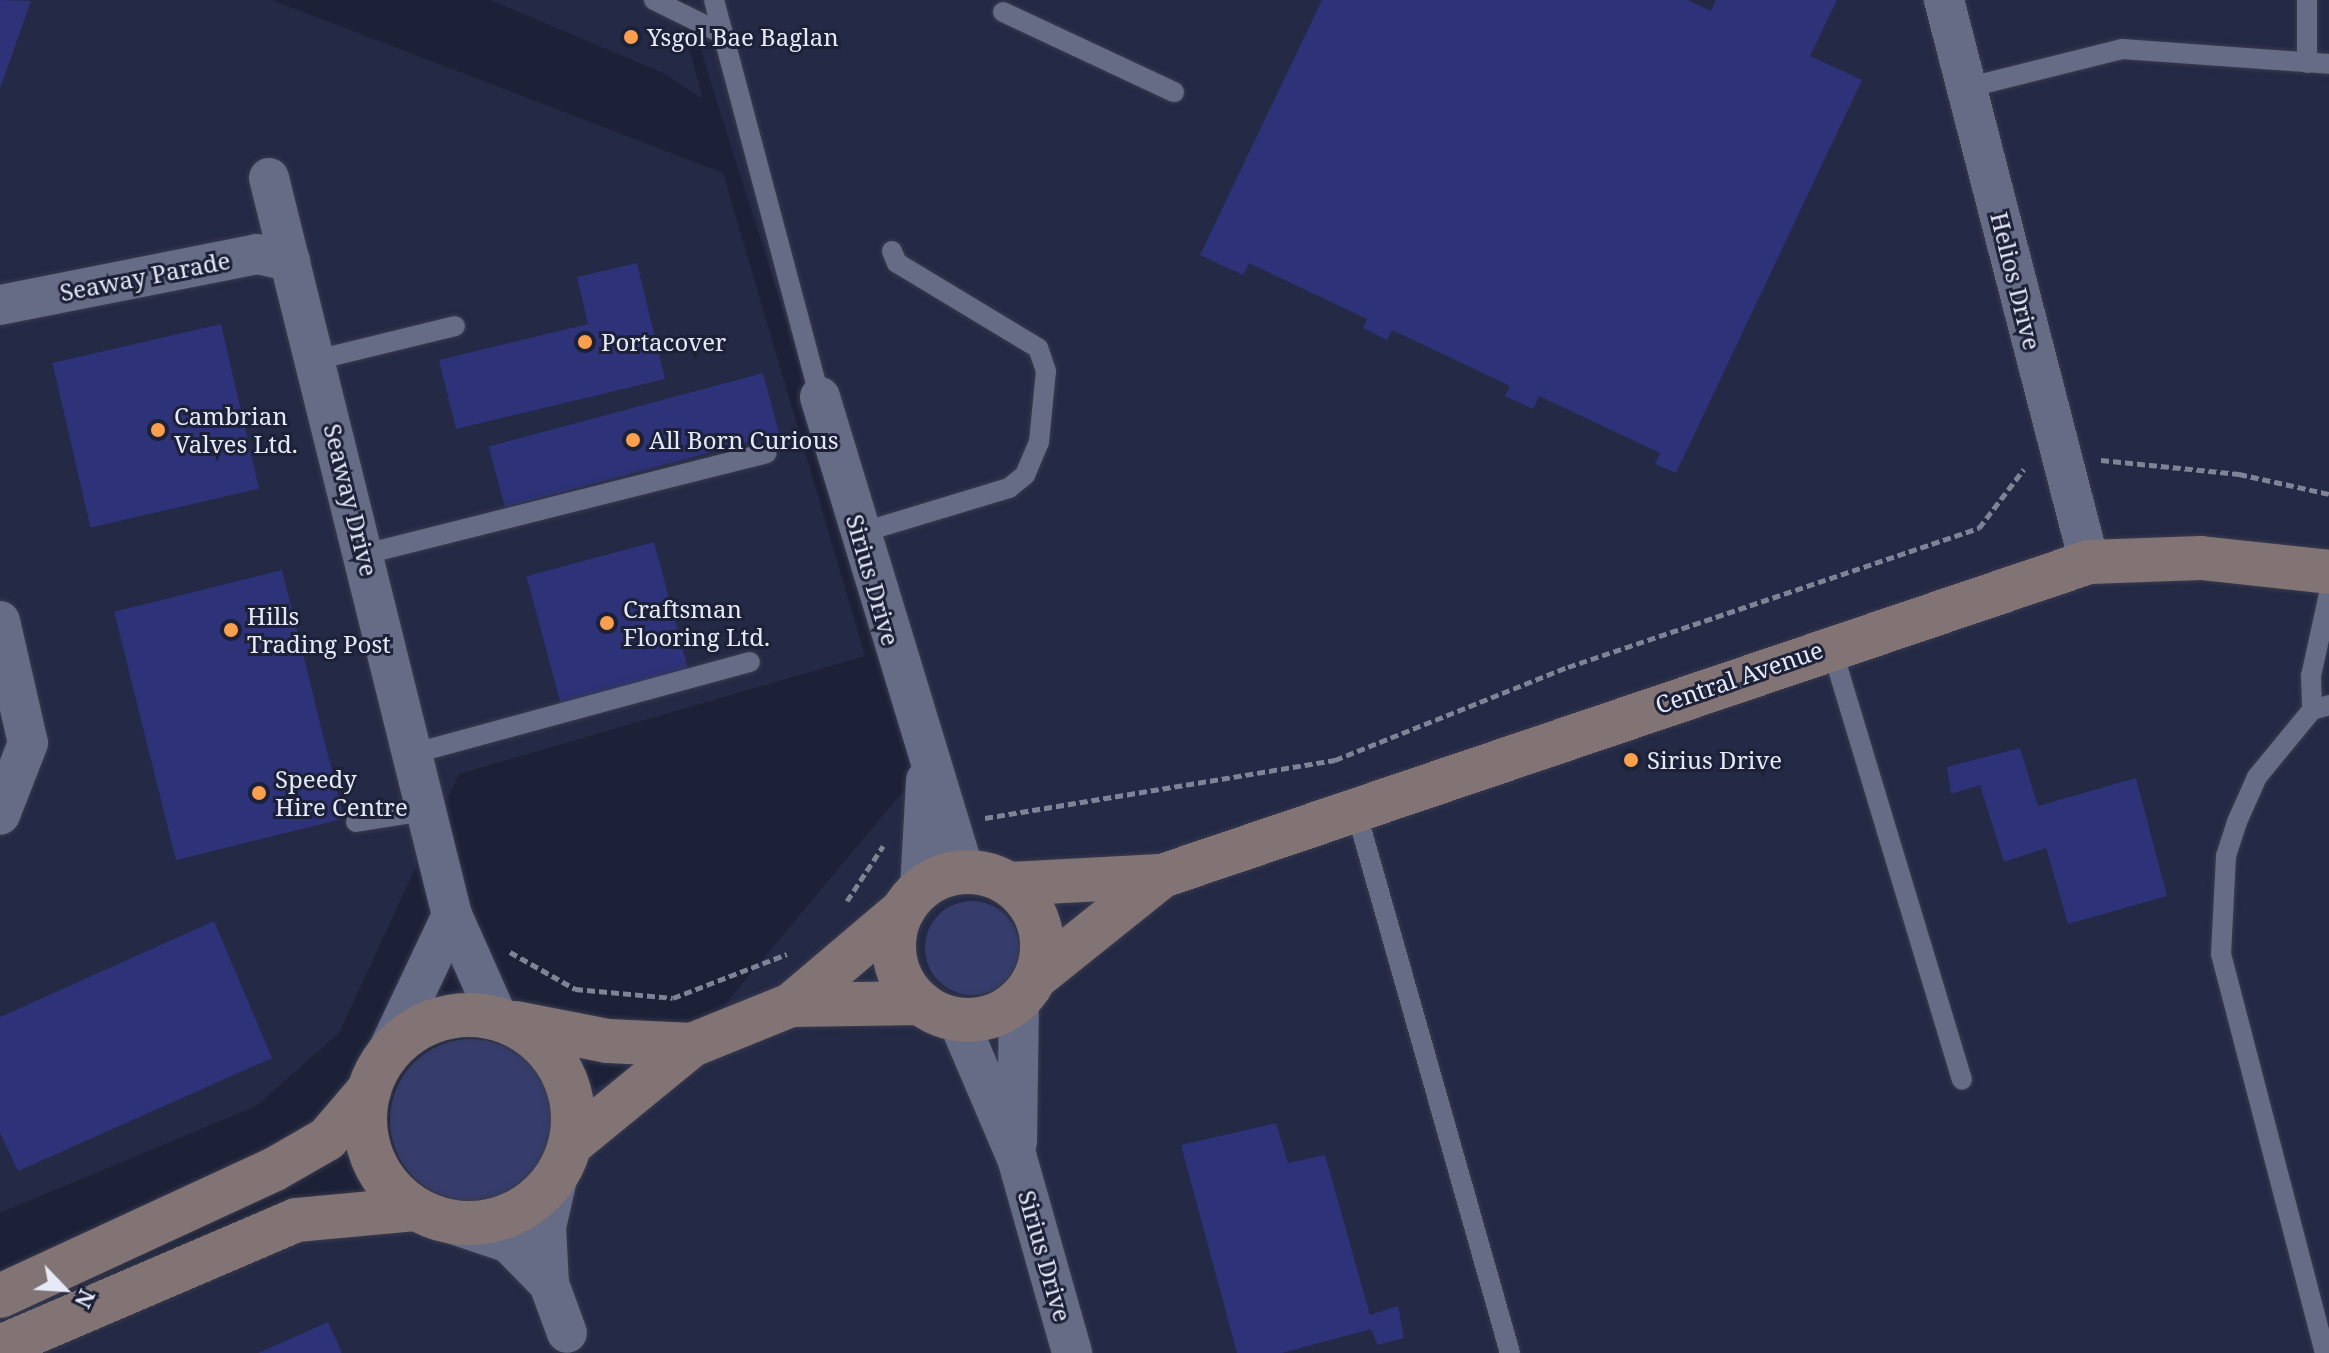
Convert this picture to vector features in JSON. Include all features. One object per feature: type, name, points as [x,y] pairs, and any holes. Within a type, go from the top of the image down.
[{"type":"street","name":"Helios Drive","points":[[1944,0],[2089,562]]},
{"type":"street","name":"Seaway Drive","points":[[269,178],[430,810],[452,915],[503,1020]]},
{"type":"street","name":"Seaway Parade","points":[[0,305],[257,254],[290,261]]},
{"type":"street","name":"Sirius Drive","points":[[820,397],[926,764],[938,829],[964,872]]},
{"type":"street","name":"Central Avenue","points":[[1009,884],[1162,876],[1355,807],[2089,562],[2201,558],[2329,572]]},
{"type":"street","points":[[0,621],[28,743],[0,815]]},
{"type":"street","name":"Sirius Drive","points":[[912,899],[938,829]]},
{"type":"street","points":[[0,1347],[296,1220],[505,1216],[530,1205],[565,1159],[692,1045],[791,1005],[912,899],[964,872],[1009,884],[1038,920],[1043,949],[1027,989],[980,1020],[940,1012],[791,1005]]},
{"type":"street","name":"Central Avenue","points":[[1027,989],[1162,876]]},
{"type":"street","points":[[912,899],[896,929],[897,970],[940,1012]]},
{"type":"street","points":[[452,915],[376,1075],[371,1157],[432,1216],[509,1243],[549,1284]]},
{"type":"street","name":"Sirius Drive","points":[[1017,1158],[1027,989]]},
{"type":"street","name":"Sirius Drive","points":[[940,1012],[1017,1158],[1072,1353]]},
{"type":"street","points":[[0,1296],[273,1170],[327,1139],[376,1075],[429,1025],[456,1016],[503,1020],[608,1041],[692,1045]]},
{"type":"street","points":[[503,1020],[539,1041],[562,1071],[574,1107],[565,1159],[546,1227],[549,1284],[570,1343]]},
{"type":"lane","points":[[654,0],[723,34]]},
{"type":"lane","points":[[714,0],[820,397]]},
{"type":"lane","points":[[2307,0],[2307,63]]},
{"type":"lane","points":[[1003,12],[1174,92]]},
{"type":"lane","points":[[1966,88],[2122,49],[2329,64]]},
{"type":"lane","points":[[860,533],[1009,488],[1025,475],[1039,442],[1046,371],[1038,348],[897,263],[892,251]]},
{"type":"lane","points":[[316,360],[455,326]]},
{"type":"lane","points":[[365,554],[766,453]]},
{"type":"lane","points":[[2325,1353],[2221,954],[2226,856],[2237,822],[2257,777],[2320,707],[2311,676],[2329,594]]},
{"type":"lane","points":[[1831,646],[1962,1080]]},
{"type":"lane","points":[[415,753],[750,662]]},
{"type":"lane","points":[[1355,807],[1510,1353]]},
{"type":"lane","points":[[356,822],[430,810]]},
{"type":"path","points":[[841,911],[883,845],[938,829],[1335,760],[1568,667],[1979,528],[2032,459],[2061,456],[2239,474],[2329,494]]},
{"type":"path","points":[[475,965],[516,950],[575,989],[673,998],[796,950]]},
{"type":"shaded area","points":[[0,0],[272,0],[723,173],[865,656],[459,774],[339,1033],[256,1106],[0,1213]]},
{"type":"shaded area","name":"Ysgol Bae Baglan","points":[[490,0],[676,0],[703,99],[663,73]]},
{"type":"shaded area","points":[[685,0],[2329,0],[2329,1353],[30,1353],[296,1220],[691,1045],[926,764]]},
{"type":"shaded area","points":[[963,901],[981,901],[1006,914],[1016,930],[1019,948],[1016,966],[1006,982],[981,995],[963,995],[938,982],[925,957],[925,939],[938,914]]},
{"type":"shaded area","points":[[471,1039],[502,1045],[529,1062],[546,1089],[552,1120],[546,1151],[529,1178],[502,1195],[471,1201],[440,1195],[413,1178],[396,1151],[390,1120],[396,1089],[413,1062],[440,1045]]},
{"type":"building","points":[[0,0],[31,1],[0,89]]},
{"type":"building","points":[[1322,0],[1687,0],[1711,11],[1716,0],[1837,0],[1810,56],[1862,80],[1676,473],[1655,464],[1660,453],[1539,396],[1533,409],[1505,396],[1510,386],[1392,330],[1387,340],[1363,328],[1367,319],[1249,263],[1243,275],[1200,255]]},
{"type":"building","name":"Portacover","points":[[637,263],[665,379],[456,429],[439,360],[588,324],[577,277]]},
{"type":"building","name":"Cambrian Valves Ltd.","points":[[221,324],[259,489],[90,528],[52,363]]},
{"type":"building","name":"All Born Curious","points":[[763,373],[779,434],[505,507],[489,447]]},
{"type":"building","name":"Craftsman Flooring Ltd.","points":[[654,542],[688,670],[561,705],[526,576]]},
{"type":"building","points":[[282,570],[344,818],[176,860],[114,612]]},
{"type":"building","points":[[2020,748],[2038,806],[2136,778],[2167,896],[2068,924],[2046,848],[2004,862],[1980,785],[1951,794],[1947,767]]},
{"type":"building","points":[[214,921],[272,1058],[18,1171],[0,1133],[0,1017]]},
{"type":"building","points":[[1276,1123],[1288,1163],[1325,1155],[1370,1315],[1398,1306],[1404,1338],[1378,1345],[1371,1329],[1282,1353],[1237,1353],[1181,1145]]},
{"type":"building","points":[[328,1322],[342,1353],[258,1353]]},
{"type":"place","name":"Ysgol Bae Baglan","points":[[631,37]]},
{"type":"place","name":"Portacover","points":[[585,342]]},
{"type":"place","name":"Cambrian Valves Ltd.","points":[[158,430]]},
{"type":"place","name":"All Born Curious","points":[[633,440]]},
{"type":"place","name":"Craftsman Flooring Ltd.","points":[[607,623]]},
{"type":"place","name":"Hills Trading Post","points":[[231,630]]},
{"type":"place","name":"Sirius Drive","points":[[1631,760]]},
{"type":"place","name":"Speedy Hire Centre","points":[[259,793]]}]
